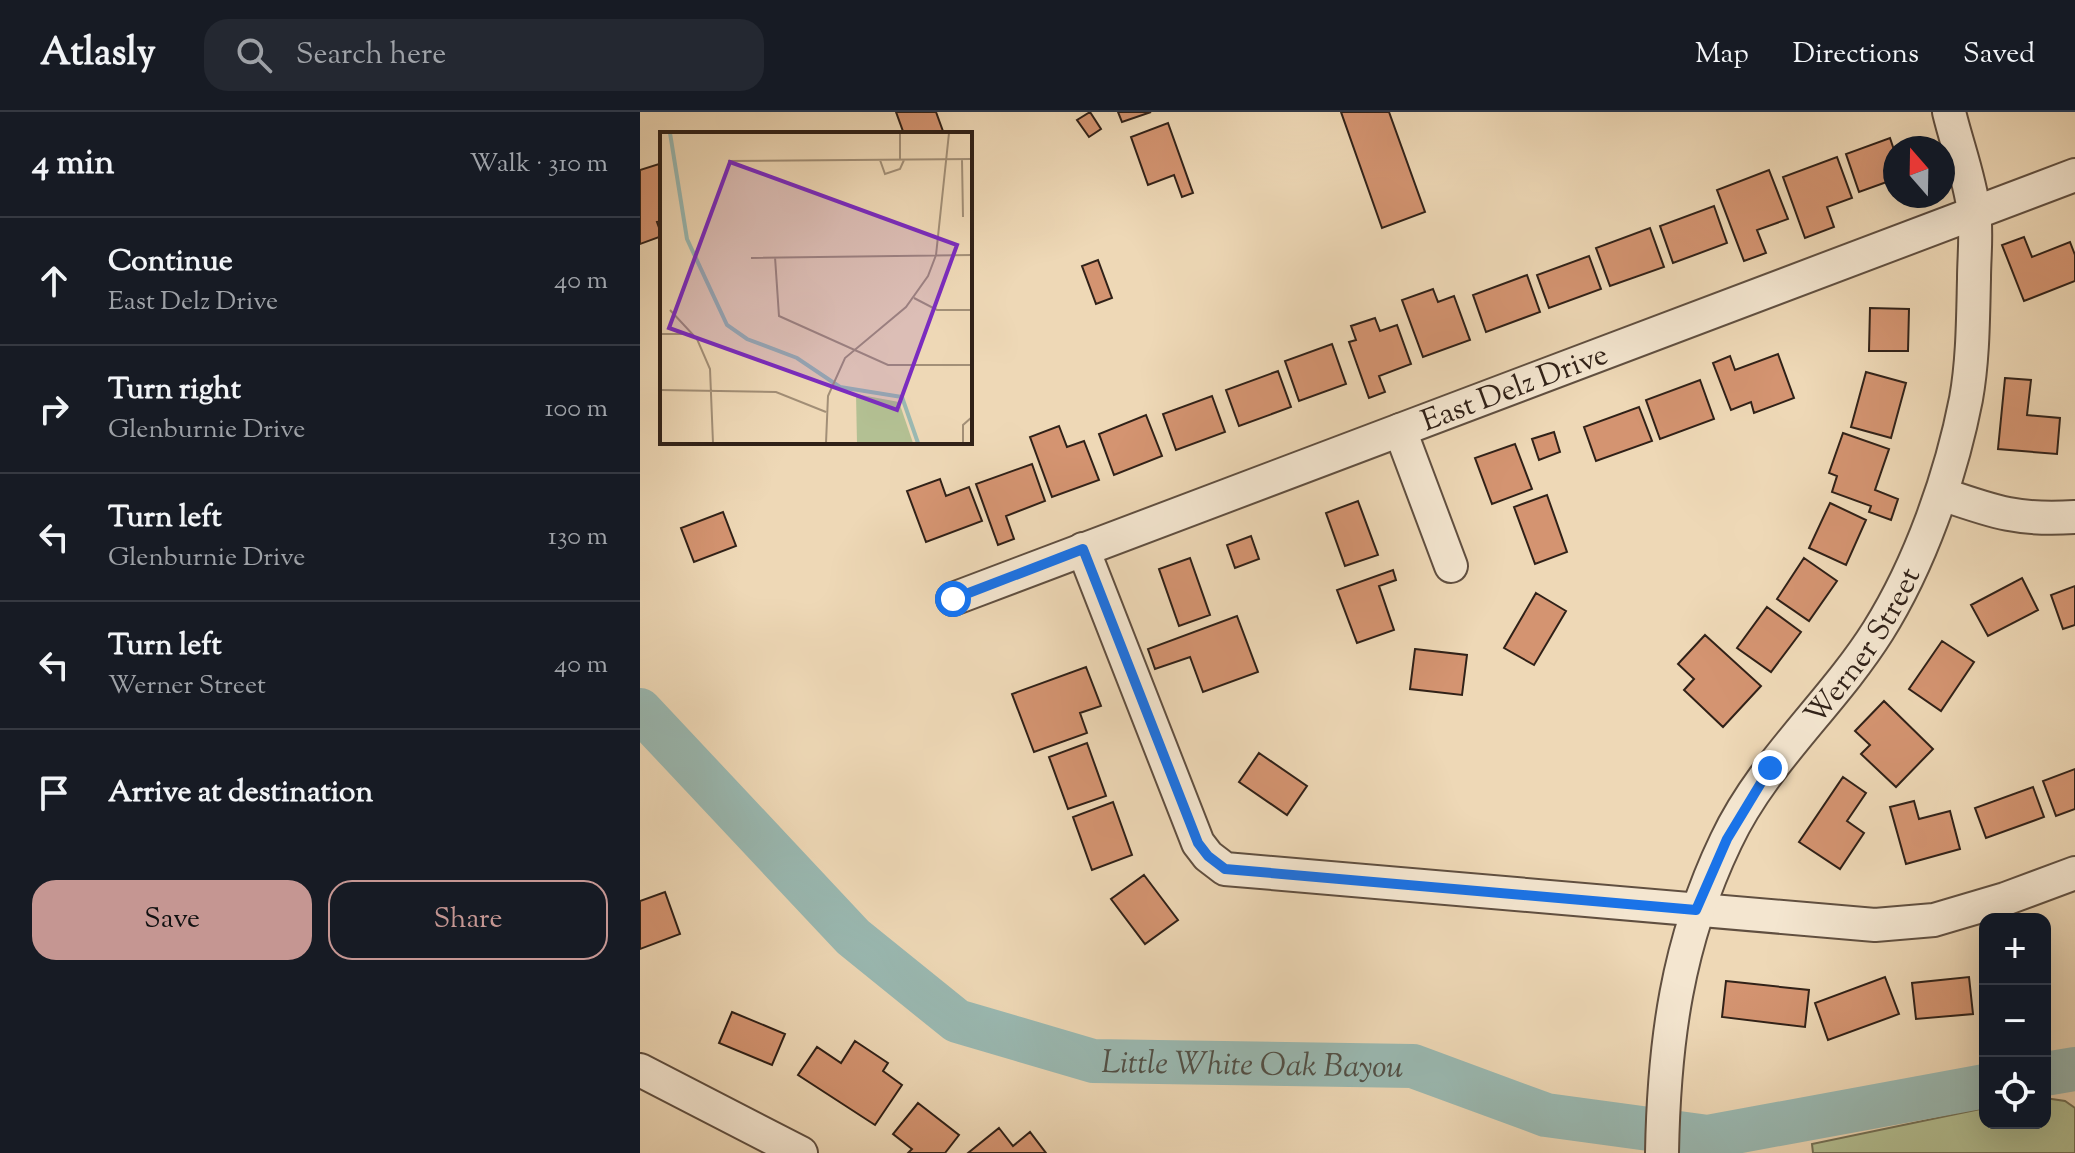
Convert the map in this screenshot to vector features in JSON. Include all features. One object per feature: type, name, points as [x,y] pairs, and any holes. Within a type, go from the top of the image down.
[{"type":"street","name":"Werner Street","points":[[1662,1153],[1663,1093],[1680,965],[1696,910],[1727,839],[1770,768],[1835,693],[1879,629],[1913,562],[1942,494],[1966,398],[1973,341],[1975,213],[1949,112]]},
{"type":"street","name":"East Delz Drive","points":[[953,599],[2075,175]]},
{"type":"street","points":[[1400,430],[1451,566]]},
{"type":"street","points":[[1942,494],[2006,516],[2045,519],[2075,517]]},
{"type":"street","points":[[1083,549],[1198,843],[1208,856],[1225,869],[1875,925],[1934,920],[2005,899],[2075,873]]},
{"type":"street","points":[[640,1070],[780,1149]]},
{"type":"green space","points":[[2051,1099],[2065,1101],[2075,1108],[2075,1153],[1813,1153],[1812,1144],[1979,1109],[1979,1129],[2051,1129]]},
{"type":"building","points":[[896,112],[936,112],[943,132],[903,132]]},
{"type":"building","points":[[1090,112],[1101,129],[1089,137],[1077,120]]},
{"type":"building","points":[[1118,112],[1151,112],[1122,122]]},
{"type":"building","points":[[1341,112],[1389,112],[1425,212],[1382,228]]},
{"type":"building","points":[[1168,123],[1193,193],[1182,197],[1174,175],[1148,185],[1131,137]]},
{"type":"building","points":[[1883,141],[1883,183],[1859,192],[1846,154]]},
{"type":"building","points":[[1837,157],[1852,198],[1827,207],[1834,227],[1805,238],[1783,177]]},
{"type":"building","points":[[660,164],[660,221],[657,222],[660,237],[640,244],[640,170]]},
{"type":"building","points":[[1769,170],[1788,219],[1757,230],[1766,253],[1744,261],[1717,190]]},
{"type":"building","points":[[1714,206],[1727,243],[1673,263],[1660,226]]},
{"type":"building","points":[[1650,228],[1664,267],[1610,286],[1596,248]]},
{"type":"building","points":[[2024,237],[2032,257],[2070,242],[2075,255],[2075,281],[2024,301],[2002,245]]},
{"type":"building","points":[[1589,256],[1601,289],[1549,308],[1537,275]]},
{"type":"building","points":[[1098,260],[1112,298],[1096,304],[1082,266]]},
{"type":"building","points":[[1527,275],[1540,312],[1486,332],[1473,295]]},
{"type":"building","points":[[1433,289],[1438,302],[1454,296],[1470,340],[1423,357],[1402,300]]},
{"type":"building","points":[[1870,308],[1909,309],[1908,351],[1869,351]]},
{"type":"building","points":[[1375,318],[1380,331],[1397,325],[1411,364],[1379,376],[1385,392],[1369,398],[1349,342],[1356,340],[1351,326]]},
{"type":"building","points":[[1332,344],[1346,384],[1299,401],[1285,361]]},
{"type":"building","points":[[1778,354],[1794,398],[1754,413],[1751,402],[1731,410],[1713,363],[1730,356],[1735,370]]},
{"type":"building","points":[[1278,371],[1291,407],[1239,426],[1226,390]]},
{"type":"building","points":[[1866,372],[1906,383],[1891,438],[1851,427]]},
{"type":"building","points":[[2005,378],[2031,380],[2027,415],[2060,418],[2057,454],[1998,449]]},
{"type":"building","points":[[1700,380],[1714,419],[1660,439],[1646,400]]},
{"type":"building","points":[[1212,396],[1225,432],[1176,450],[1163,414]]},
{"type":"building","points":[[1639,407],[1652,441],[1596,461],[1584,427]]},
{"type":"building","points":[[1146,415],[1162,456],[1114,475],[1099,434]]},
{"type":"building","points":[[1059,426],[1067,447],[1084,441],[1099,480],[1052,497],[1030,437]]},
{"type":"building","points":[[1554,432],[1560,452],[1539,460],[1532,439]]},
{"type":"building","points":[[1843,433],[1889,449],[1875,490],[1898,499],[1891,520],[1869,512],[1871,506],[1832,492],[1837,476],[1829,473]]},
{"type":"building","points":[[1515,444],[1532,489],[1492,504],[1475,458]]},
{"type":"building","points":[[1032,464],[1045,501],[1006,516],[1014,539],[998,545],[976,484]]},
{"type":"building","points":[[940,479],[946,496],[969,487],[982,521],[926,542],[907,491]]},
{"type":"building","points":[[1547,495],[1567,552],[1535,564],[1514,507]]},
{"type":"building","points":[[1358,501],[1378,555],[1345,566],[1326,513]]},
{"type":"building","points":[[1830,503],[1866,520],[1846,565],[1809,548]]},
{"type":"building","points":[[723,512],[736,546],[694,562],[681,528]]},
{"type":"building","points":[[1251,536],[1259,559],[1235,568],[1227,545]]},
{"type":"building","points":[[1190,558],[1210,615],[1179,626],[1159,569]]},
{"type":"building","points":[[1804,558],[1837,581],[1809,621],[1777,599]]},
{"type":"building","points":[[1393,570],[1396,580],[1379,586],[1394,630],[1357,643],[1337,590]]},
{"type":"building","points":[[2022,578],[2038,610],[1988,636],[1971,605]]},
{"type":"building","points":[[2075,586],[2075,625],[2063,629],[2051,595]]},
{"type":"building","points":[[1536,593],[1566,611],[1534,665],[1504,648]]},
{"type":"building","points":[[1767,607],[1801,632],[1771,672],[1737,648]]},
{"type":"building","points":[[1237,616],[1258,672],[1203,692],[1190,657],[1155,669],[1148,649]]},
{"type":"building","points":[[1705,635],[1761,686],[1723,727],[1684,690],[1694,679],[1678,664]]},
{"type":"building","points":[[1942,641],[1974,662],[1941,711],[1909,689]]},
{"type":"building","points":[[1415,649],[1467,655],[1462,695],[1410,689]]},
{"type":"building","points":[[1086,667],[1101,706],[1080,713],[1087,733],[1034,752],[1012,694]]},
{"type":"building","points":[[1884,701],[1933,749],[1896,787],[1861,754],[1870,745],[1855,731]]},
{"type":"building","points":[[1087,743],[1106,796],[1068,809],[1049,757]]},
{"type":"building","points":[[1259,753],[1307,786],[1287,815],[1239,782]]},
{"type":"building","points":[[2075,769],[2075,809],[2056,816],[2043,781]]},
{"type":"building","points":[[1843,777],[1866,793],[1847,821],[1864,833],[1840,869],[1799,842]]},
{"type":"building","points":[[2033,787],[2044,817],[1986,838],[1975,808]]},
{"type":"building","points":[[1914,801],[1919,819],[1950,811],[1960,849],[1906,864],[1890,807]]},
{"type":"building","points":[[1113,802],[1132,855],[1092,870],[1073,817]]},
{"type":"building","points":[[1144,875],[1178,920],[1145,944],[1111,899]]},
{"type":"building","points":[[665,892],[680,934],[640,949],[640,901]]},
{"type":"building","points":[[1885,977],[1899,1014],[1828,1040],[1815,1003]]},
{"type":"building","points":[[1969,977],[1973,1014],[1916,1019],[1912,983]]},
{"type":"building","points":[[1726,981],[1809,990],[1805,1027],[1722,1017]]},
{"type":"building","points":[[732,1012],[785,1034],[772,1065],[719,1043]]},
{"type":"building","points":[[855,1041],[888,1063],[883,1071],[902,1085],[875,1125],[798,1075],[817,1047],[841,1063]]},
{"type":"building","points":[[918,1103],[959,1135],[945,1153],[908,1153],[912,1149],[893,1134]]},
{"type":"building","points":[[999,1128],[1013,1146],[1030,1132],[1046,1153],[968,1153]]},
{"type":"waterway","name":"Little White Oak Bayou","points":[[640,710],[853,937],[957,1021],[1093,1061],[1413,1066],[1546,1115],[1708,1137],[1979,1087]]},
{"type":"waterway","name":"Little White Oak Bayou","points":[[2051,1073],[2075,1069]]},
{"type":"route","points":[[953,599],[1083,549],[1198,843],[1208,856],[1225,869],[1696,910],[1727,839],[1770,768]]}]
